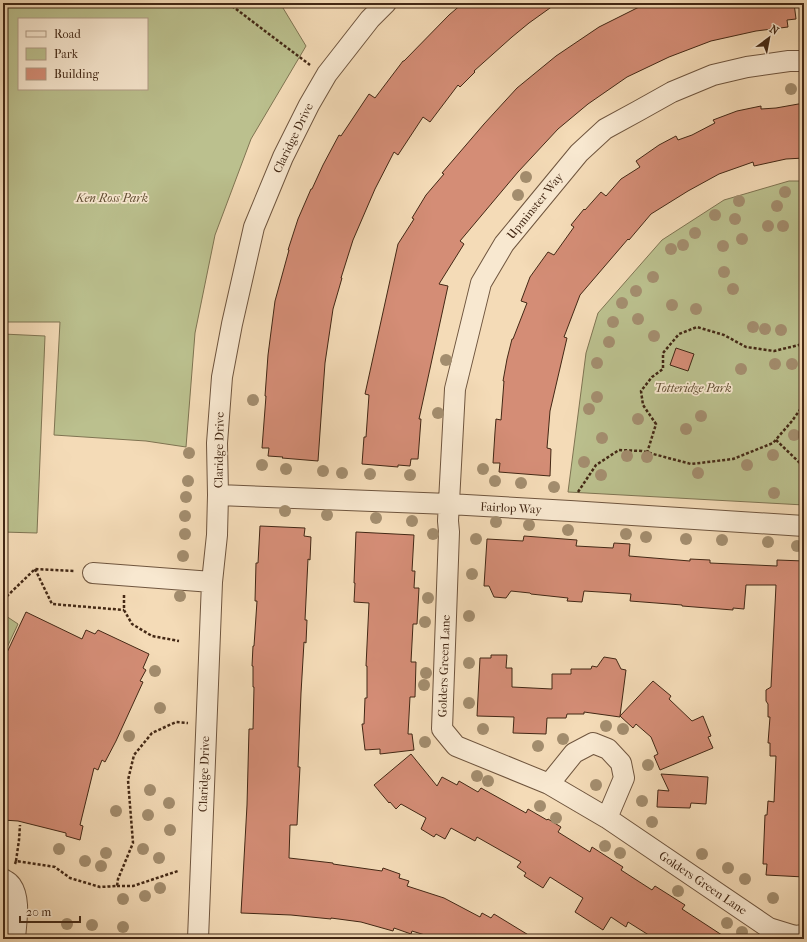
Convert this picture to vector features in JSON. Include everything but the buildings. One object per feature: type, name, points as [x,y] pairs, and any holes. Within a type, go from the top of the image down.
[{"type":"street","name":"Claridge Drive","points":[[198,939],[212,582],[217,534],[217,443],[222,377],[232,324],[254,227],[283,157],[309,105],[327,74],[370,19],[386,3]]},
{"type":"street","name":"Upminster Way","points":[[449,504],[455,389],[481,284],[504,244],[579,153],[605,129],[672,92],[713,75],[747,67],[789,61],[804,61]]},
{"type":"street","name":"Fairlop Way","points":[[218,495],[449,504],[804,526]]},
{"type":"street","name":"Golders Green Lane","points":[[449,504],[442,730],[456,746],[549,784],[607,818],[770,928],[796,936],[804,935]]},
{"type":"street","points":[[93,573],[212,582]]},
{"type":"street","points":[[549,784],[574,753],[593,743],[608,749],[621,763],[624,778],[607,818]]},
{"type":"street","points":[[6,881],[15,893],[17,902],[15,939]]},
{"type":"path","points":[[228,3],[308,64],[327,74]]},
{"type":"path","points":[[647,453],[656,424],[643,405],[641,391],[652,377],[663,369],[663,353],[678,334],[697,327],[724,335],[746,347],[774,351],[799,345],[804,342]]},
{"type":"path","points":[[570,511],[582,486],[596,465],[619,450],[642,451],[691,464],[733,460],[772,444],[792,421],[804,404]]},
{"type":"path","points":[[776,440],[804,467]]},
{"type":"path","points":[[35,569],[52,604],[124,610]]},
{"type":"path","points":[[3,600],[35,569],[93,573]]},
{"type":"path","points":[[125,575],[124,610],[132,624],[152,636],[179,641]]},
{"type":"path","points":[[117,886],[118,879],[133,843],[128,780],[134,755],[152,733],[176,722],[206,725]]},
{"type":"path","points":[[6,881],[16,861],[20,825]]},
{"type":"path","points":[[16,861],[55,867],[70,878],[100,887],[134,886],[178,871]]},
{"type":"green space","name":"Ken Ross Park","points":[[3,3],[280,3],[306,46],[251,139],[215,235],[195,333],[186,447],[146,441],[54,435],[60,322],[3,322]]},
{"type":"green space","name":"Totteridge Park","points":[[789,181],[804,181],[804,505],[568,492],[586,353],[598,313],[662,240],[724,200]]},
{"type":"green space","points":[[3,334],[45,336],[37,533],[3,532]]},
{"type":"green space","points":[[3,614],[18,624],[3,656]]}]
